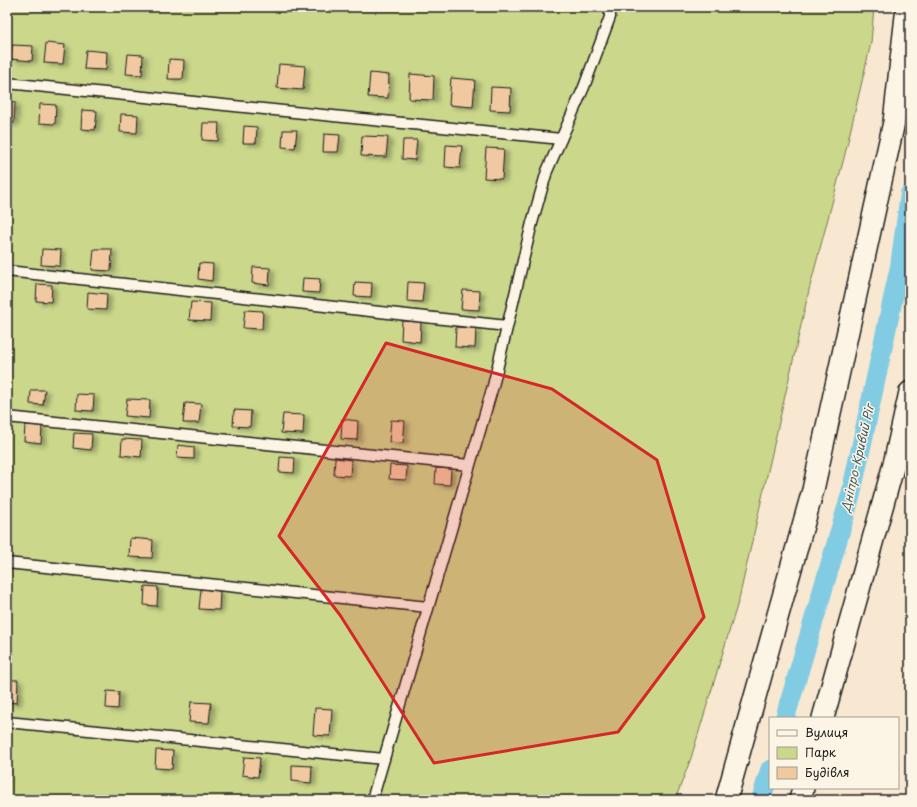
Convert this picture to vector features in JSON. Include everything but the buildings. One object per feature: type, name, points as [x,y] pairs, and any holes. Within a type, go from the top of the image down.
[{"type":"street","points":[[726,800],[814,490],[894,122],[907,7]]},
{"type":"street","points":[[823,717],[894,464],[910,392]]},
{"type":"street","points":[[800,800],[803,789]]},
{"type":"lane","points":[[372,800],[493,386],[532,223],[547,171],[584,87],[610,17],[610,7]]},
{"type":"lane","points":[[7,83],[561,139]]},
{"type":"lane","points":[[7,272],[507,326]]},
{"type":"lane","points":[[7,417],[470,465]]},
{"type":"lane","points":[[7,562],[428,607]]},
{"type":"lane","points":[[7,722],[384,759]]},
{"type":"highlighted area","points":[[386,343],[552,389],[657,460],[704,617],[618,732],[434,763],[340,615],[279,536]]},
{"type":"green space","points":[[7,7],[874,7],[871,43],[844,158],[809,290],[739,599],[691,758],[675,800],[7,800]]},
{"type":"waterway","name":"Дніпро-Кривий Ріг","points":[[785,717],[851,494],[900,266],[910,194]]},
{"type":"waterway","name":"Дніпро-Кривий Ріг","points":[[761,800],[769,773]]}]
